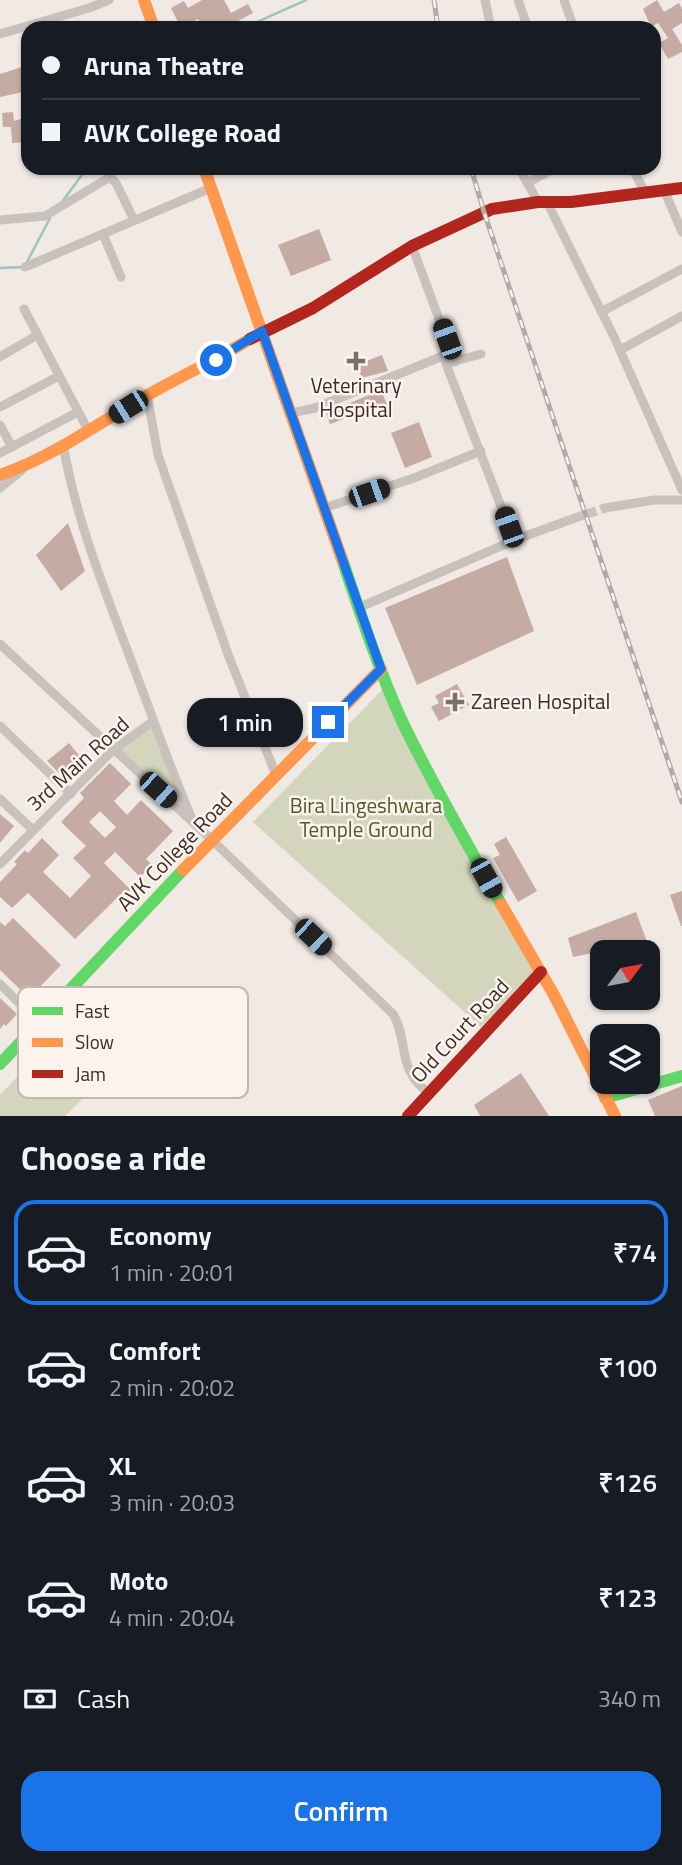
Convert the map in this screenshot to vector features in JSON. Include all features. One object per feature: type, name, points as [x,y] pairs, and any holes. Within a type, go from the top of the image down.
[{"type":"main road","points":[[144,0],[152,21]]},
{"type":"main road","points":[[206,175],[381,669],[422,761],[525,948],[541,972],[615,1116]]},
{"type":"main road","points":[[0,475],[29,465],[147,395],[216,360],[262,331],[313,308],[412,246],[484,212],[542,202],[571,202],[682,188]]},
{"type":"main road","name":"AVK College Road","points":[[73,987],[212,840],[381,669]]},
{"type":"main road","name":"Old Court Road","points":[[408,1116],[541,972]]},
{"type":"main road","name":"AVK College Road","points":[[0,1064],[18,1045]]},
{"type":"main road","points":[[606,1100],[682,1078]]},
{"type":"street","points":[[44,21],[109,0]]},
{"type":"street","points":[[485,0],[490,21]]},
{"type":"street","points":[[518,0],[526,21]]},
{"type":"street","points":[[564,0],[572,21]]},
{"type":"street","points":[[0,34],[21,28]]},
{"type":"street","points":[[523,175],[542,202],[601,312],[682,490]]},
{"type":"street","points":[[527,183],[542,175]]},
{"type":"street","points":[[636,175],[645,192]]},
{"type":"street","points":[[0,220],[45,216],[110,177],[116,183],[134,220]]},
{"type":"street","points":[[25,267],[211,188]]},
{"type":"street","points":[[664,190],[682,232]]},
{"type":"street","points":[[103,234],[121,276]]},
{"type":"street","points":[[412,246],[509,527]]},
{"type":"street","points":[[601,312],[682,270]]},
{"type":"street","points":[[24,309],[88,430]]},
{"type":"street","points":[[620,350],[682,316]]},
{"type":"street","points":[[0,357],[37,335]]},
{"type":"street","points":[[451,363],[481,354]]},
{"type":"street","points":[[291,413],[315,408],[443,356],[451,363]]},
{"type":"street","points":[[0,407],[59,376]]},
{"type":"street","points":[[147,395],[158,455],[234,670],[276,775]]},
{"type":"street","points":[[0,453],[78,412]]},
{"type":"street","points":[[0,425],[12,447]]},
{"type":"street","points":[[63,444],[71,486],[88,542],[152,722],[193,821]]},
{"type":"street","points":[[324,508],[414,478],[481,451]]},
{"type":"street","points":[[0,488],[29,465]]},
{"type":"street","points":[[605,508],[654,500],[682,500]]},
{"type":"street","points":[[358,608],[517,539],[575,518]]},
{"type":"street","points":[[0,644],[193,821],[393,1014],[399,1024],[414,1080],[429,1093]]},
{"type":"street","name":"3rd Main Road","points":[[0,864],[113,750],[152,722]]},
{"type":"street","points":[[0,726],[71,793]]},
{"type":"street","points":[[0,799],[32,829]]},
{"type":"street","points":[[0,984],[18,1002]]},
{"type":"green space","name":"Bira Lingeshwara Temple Ground","points":[[385,687],[535,970],[481,1027],[253,822]]},
{"type":"green space","points":[[152,725],[186,812],[119,751]]},
{"type":"green space","points":[[18,1077],[18,1098],[83,1098],[65,1116],[0,1116],[0,1095]]},
{"type":"building","points":[[202,0],[224,0],[231,13],[248,4],[253,13],[238,21],[178,21],[171,8],[184,1],[188,8]]},
{"type":"building","points":[[657,0],[664,12],[679,3],[682,23],[672,29],[682,45],[682,52],[668,59],[661,47],[661,42],[668,38],[661,28],[661,21],[648,21],[643,9]]},
{"type":"building","points":[[21,67],[21,92],[0,97],[0,74]]},
{"type":"building","points":[[13,112],[14,121],[21,119],[21,142],[12,143],[11,127],[3,127],[2,113]]},
{"type":"building","points":[[319,229],[331,260],[291,276],[278,245]]},
{"type":"building","points":[[382,355],[388,371],[362,378],[356,365]]},
{"type":"building","points":[[381,390],[388,407],[381,410],[379,406],[330,424],[326,413]]},
{"type":"building","points":[[419,422],[432,457],[405,468],[391,433]]},
{"type":"building","points":[[68,523],[85,571],[61,591],[36,555]]},
{"type":"building","points":[[507,557],[534,631],[417,685],[385,608]]},
{"type":"building","points":[[457,684],[469,705],[439,721],[431,707],[439,703],[435,696]]},
{"type":"building","points":[[69,743],[82,759],[62,776],[47,761]]},
{"type":"building","points":[[110,763],[131,784],[114,801],[127,815],[141,800],[173,831],[146,859],[152,865],[140,877],[115,852],[104,863],[131,890],[121,900],[118,897],[75,939],[28,893],[12,908],[0,897],[0,882],[17,864],[14,862],[25,850],[28,853],[42,838],[59,855],[43,872],[70,898],[91,876],[73,858],[86,846],[61,822],[84,798],[80,793]],"holes":[[[100,811],[116,827],[105,838],[89,822]]]},
{"type":"building","points":[[0,814],[14,826],[0,843]]},
{"type":"building","points":[[506,837],[537,891],[518,902],[493,858],[500,855],[494,844]]},
{"type":"building","points":[[682,891],[682,926],[681,926],[670,895]]},
{"type":"building","points":[[636,912],[646,940],[590,940],[590,954],[573,957],[568,938]]},
{"type":"building","points":[[13,918],[61,965],[40,987],[18,987],[0,970],[0,922],[5,926]]},
{"type":"building","points":[[0,998],[17,1014],[0,1029]]},
{"type":"building","points":[[521,1073],[549,1116],[480,1116],[474,1105]]},
{"type":"building","points":[[682,1086],[682,1116],[655,1116],[648,1100]]},
{"type":"waterway","points":[[260,21],[306,0]]},
{"type":"waterway","points":[[62,202],[82,175]]},
{"type":"waterway","points":[[27,262],[50,218]]},
{"type":"waterway","points":[[0,268],[24,267]]},
{"type":"tunnel","points":[[575,518],[605,508]]},
{"type":"railway","points":[[434,0],[437,21]]},
{"type":"railway","points":[[473,175],[682,802]]},
{"type":"traffic: fast","points":[[343,562],[377,661],[401,719],[501,904]]},
{"type":"traffic: fast","points":[[73,987],[183,870]]},
{"type":"traffic: fast","points":[[0,1064],[18,1045]]},
{"type":"traffic: fast","points":[[605,1098],[682,1076]]},
{"type":"traffic: slow","points":[[144,0],[152,21]]},
{"type":"traffic: slow","points":[[206,175],[343,562]]},
{"type":"traffic: slow","points":[[0,475],[57,449],[250,339]]},
{"type":"traffic: slow","points":[[183,870],[381,669]]},
{"type":"traffic: slow","points":[[501,904],[554,995],[615,1116]]},
{"type":"traffic: jam","points":[[250,339],[313,308],[412,246],[492,209],[682,188]]},
{"type":"traffic: jam","points":[[408,1116],[541,972]]},
{"type":"place","name":"Veterinary Hospital","points":[[356,361]]},
{"type":"place","name":"Zareen Hospital","points":[[455,702]]},
{"type":"route","points":[[216,360],[262,331],[381,669],[328,722]]}]
